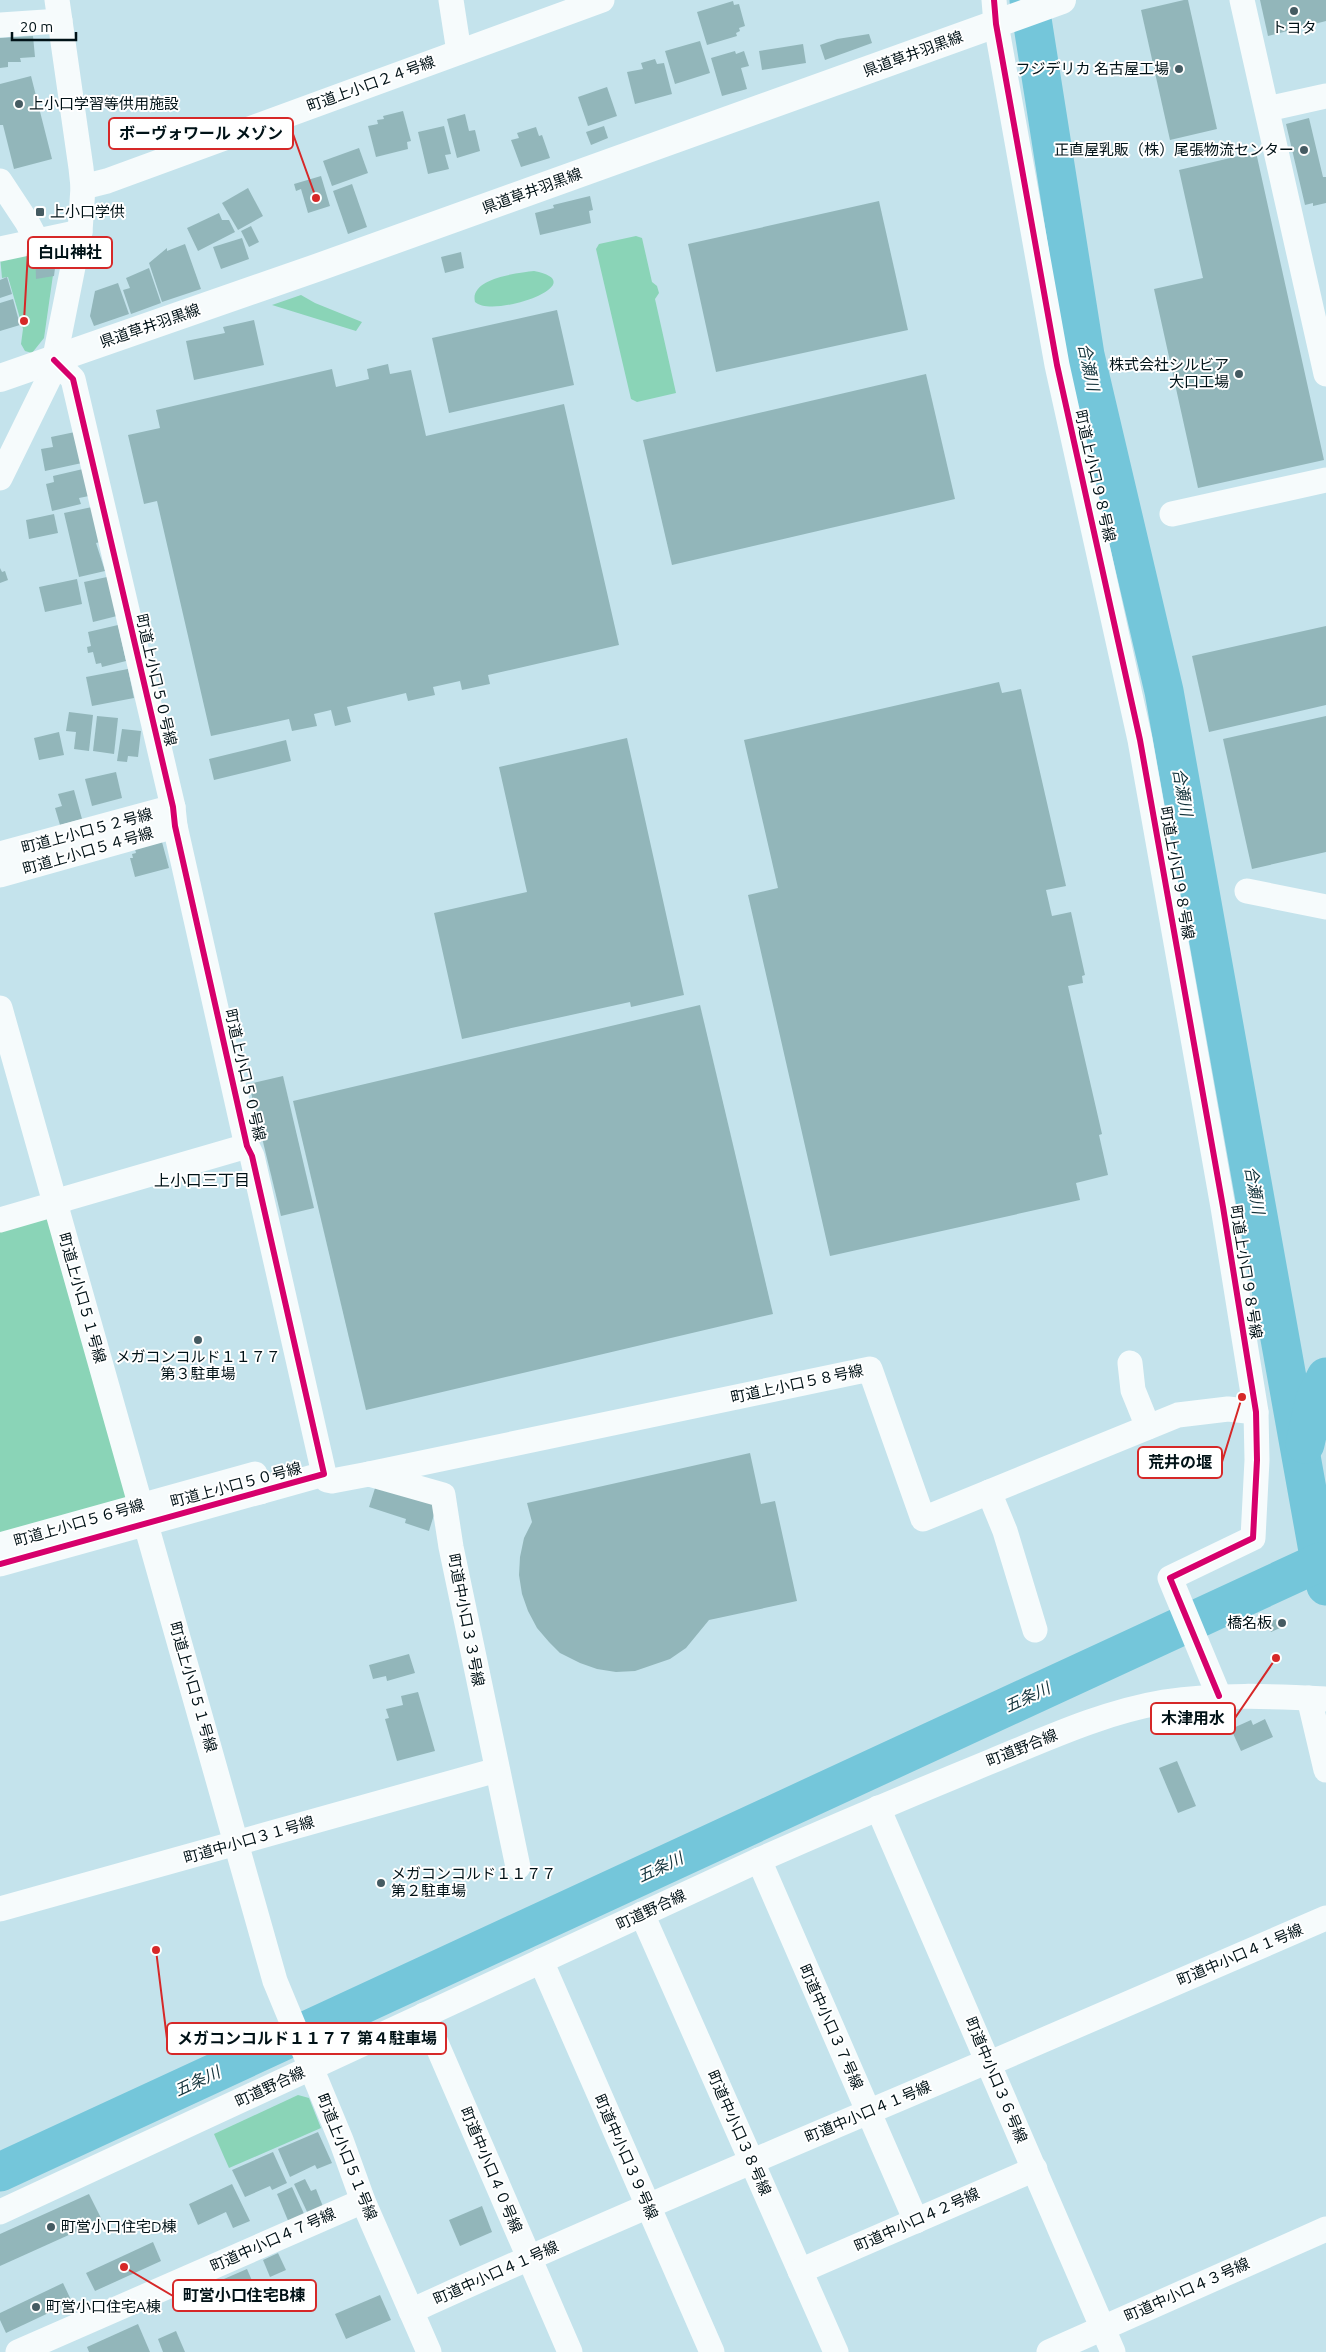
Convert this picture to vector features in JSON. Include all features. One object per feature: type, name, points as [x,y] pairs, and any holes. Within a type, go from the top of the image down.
[{"type":"main road","name":"県道草井羽黒線","points":[[0,378],[54,360],[995,12],[1062,0]]},
{"type":"street","points":[[451,0],[459,52]]},
{"type":"street","name":"町道上小口２４号線","points":[[83,187],[107,181],[602,0]]},
{"type":"street","points":[[1242,0],[1267,109],[1319,312],[1326,374]]},
{"type":"street","points":[[0,25],[58,10],[83,187],[80,232],[52,372],[0,478]]},
{"type":"street","name":"町道上小口９８号線","points":[[995,12],[1058,365],[1140,740],[1220,1188],[1256,1412],[1258,1460],[1253,1538],[1170,1578],[1219,1696]]},
{"type":"street","points":[[1267,109],[1326,96]]},
{"type":"street","points":[[0,181],[37,241]]},
{"type":"street","points":[[0,249],[80,232]]},
{"type":"street","name":"町道上小口５０号線","points":[[54,360],[73,380],[174,817],[247,1146],[257,1175],[324,1474],[260,1492]]},
{"type":"street","points":[[1172,514],[1326,480]]},
{"type":"street","name":"町道上小口５２号線","points":[[0,854],[174,817]]},
{"type":"street","name":"町道上小口５４号線","points":[[0,876],[174,817]]},
{"type":"street","points":[[1247,891],[1326,907]]},
{"type":"street","name":"町道上小口５１号線","points":[[0,1008],[238,1843],[275,1981],[310,2063],[363,2201],[429,2352]]},
{"type":"street","points":[[0,1220],[55,1204],[68,1198],[247,1146]]},
{"type":"street","points":[[1130,1363],[1133,1390],[1148,1427]]},
{"type":"street","name":"町道上小口５８号線","points":[[369,1474],[870,1369],[922,1518],[1178,1415],[1228,1409],[1256,1412]]},
{"type":"street","name":"町道上小口５６号線","points":[[0,1545],[144,1514],[255,1474],[260,1492]]},
{"type":"street","name":"町道中小口３３号線","points":[[324,1474],[327,1480],[332,1481],[369,1474],[443,1495],[453,1556],[518,1867]]},
{"type":"street","points":[[989,1492],[1005,1531],[1035,1630]]},
{"type":"street","points":[[0,1564],[144,1514]]},
{"type":"street","name":"町道野合線","points":[[0,2212],[310,2063],[424,2015],[759,1860],[878,1808],[1095,1720],[1157,1703],[1219,1696],[1316,1698]]},
{"type":"street","points":[[1316,1698],[1326,1770]]},
{"type":"street","name":"町道中小口３１号線","points":[[0,1909],[497,1770]]},
{"type":"street","name":"町道中小口３６号線","points":[[878,1808],[1114,2352]]},
{"type":"street","name":"町道中小口３７号線","points":[[759,1860],[916,2221]]},
{"type":"street","name":"町道中小口３８号線","points":[[642,1914],[836,2352]]},
{"type":"street","name":"町道中小口４１号線","points":[[411,2310],[648,2206],[981,2064],[988,2064],[1326,1918]]},
{"type":"street","name":"町道中小口３９号線","points":[[541,1961],[712,2352]]},
{"type":"street","name":"町道中小口４０号線","points":[[424,2015],[570,2352]]},
{"type":"street","name":"町道中小口４２号線","points":[[800,2271],[1034,2169]]},
{"type":"street","name":"町道中小口４７号線","points":[[18,2352],[363,2201]]},
{"type":"street","name":"町道中小口４３号線","points":[[1049,2352],[1326,2229]]},
{"type":"green space","points":[[636,236],[642,238],[652,282],[657,286],[659,293],[655,299],[676,393],[637,402],[631,399],[596,249],[599,244]]},
{"type":"green space","points":[[34,249],[56,254],[44,338],[32,353],[25,351],[21,344],[23,329],[8,277],[2,278],[0,256]]},
{"type":"green space","points":[[534,271],[550,276],[553,283],[547,291],[518,303],[501,306],[485,306],[475,302],[475,294],[479,287],[487,282],[507,275]]},
{"type":"green space","points":[[301,295],[315,303],[362,322],[356,331],[272,305]]},
{"type":"green space","points":[[44,1217],[51,1220],[130,1502],[0,1539],[0,1229]]},
{"type":"green space","points":[[298,2095],[309,2098],[321,2128],[229,2168],[214,2134]]},
{"type":"building","name":"フジデリカ 名古屋工場","points":[[1188,0],[1217,129],[1170,140],[1141,10]]},
{"type":"building","name":"トヨタ","points":[[1260,0],[1326,0],[1326,21],[1268,36]]},
{"type":"building","points":[[733,1],[734,5],[739,4],[745,26],[739,28],[740,31],[736,33],[737,36],[707,45],[697,12]]},
{"type":"building","points":[[869,34],[872,43],[825,60],[820,45],[837,39]]},
{"type":"building","points":[[33,36],[35,57],[20,58],[21,62],[8,62],[8,67],[0,68],[0,38]]},
{"type":"building","points":[[700,41],[710,73],[675,84],[665,51]]},
{"type":"building","points":[[803,44],[806,63],[762,70],[759,51]]},
{"type":"building","points":[[735,51],[736,54],[744,51],[749,66],[741,68],[747,89],[722,96],[711,58]]},
{"type":"building","points":[[655,59],[657,64],[664,63],[672,94],[635,104],[627,72],[643,69],[641,63]]},
{"type":"building","name":"上小口学習等供用施設","points":[[31,76],[52,159],[14,169],[3,125],[0,125],[0,84]]},
{"type":"building","points":[[607,87],[617,116],[588,126],[578,97]]},
{"type":"building","points":[[403,111],[411,141],[407,142],[408,149],[376,157],[368,126],[378,124],[377,120],[384,119],[383,116]]},
{"type":"building","points":[[465,114],[469,131],[475,130],[480,151],[457,158],[447,119]]},
{"type":"building","name":"正直屋乳販（株）尾張物流センター","points":[[1309,118],[1323,177],[1326,177],[1326,203],[1313,206],[1313,203],[1305,205],[1286,124]]},
{"type":"building","points":[[444,126],[451,154],[445,155],[449,169],[428,174],[418,132]]},
{"type":"building","points":[[604,126],[608,138],[591,145],[586,132]]},
{"type":"building","points":[[536,127],[539,136],[542,135],[550,158],[521,167],[511,140],[519,138],[517,133]]},
{"type":"building","points":[[359,148],[368,173],[332,186],[323,161]]},
{"type":"building","name":"株式会社シルビア 大口工場","points":[[1256,152],[1324,460],[1198,488],[1154,289],[1203,278],[1179,170]]},
{"type":"building","points":[[321,176],[330,206],[308,213],[301,189],[296,191],[294,184]]},
{"type":"building","points":[[352,184],[367,227],[348,234],[333,191]]},
{"type":"building","points":[[248,188],[263,216],[238,230],[222,203]]},
{"type":"building","points":[[590,196],[593,210],[589,211],[591,223],[540,235],[535,213],[554,208],[553,205]]},
{"type":"building","points":[[879,201],[908,330],[716,372],[688,244]]},
{"type":"building","points":[[219,213],[222,220],[229,220],[235,232],[198,251],[187,228]]},
{"type":"building","points":[[251,226],[259,242],[249,247],[241,231]]},
{"type":"building","points":[[242,238],[249,259],[221,269],[213,247]]},
{"type":"building","points":[[185,244],[201,289],[162,302],[149,263],[167,248],[167,251]]},
{"type":"building","points":[[35,248],[50,248],[57,253],[54,276],[36,279]]},
{"type":"building","points":[[461,252],[464,268],[445,273],[441,257]]},
{"type":"building","points":[[149,268],[161,303],[131,314],[123,290],[130,288],[126,278]]},
{"type":"building","points":[[7,277],[12,294],[0,298],[0,280]]},
{"type":"building","points":[[118,283],[129,314],[94,326],[90,316],[95,291]]},
{"type":"building","points":[[13,299],[20,325],[0,331],[0,303]]},
{"type":"building","points":[[557,310],[574,385],[449,413],[432,338]]},
{"type":"building","points":[[254,320],[264,365],[194,380],[186,341],[225,333],[223,327]]},
{"type":"building","points":[[388,364],[390,374],[411,370],[426,436],[564,404],[619,645],[488,675],[490,684],[462,690],[460,681],[433,687],[435,695],[408,701],[406,693],[347,707],[351,722],[335,726],[331,710],[314,714],[317,726],[292,731],[289,719],[211,736],[157,501],[144,504],[128,435],[160,428],[156,410],[332,369],[336,387],[369,379],[367,369]]},
{"type":"building","points":[[926,374],[955,499],[672,565],[643,440]]},
{"type":"building","points":[[75,432],[82,463],[45,471],[41,449],[53,447],[51,437]]},
{"type":"building","points":[[83,469],[89,496],[79,498],[81,504],[52,511],[46,484],[54,482],[53,476]]},
{"type":"building","points":[[92,507],[100,542],[96,543],[105,571],[79,577],[64,513]]},
{"type":"building","points":[[54,514],[58,533],[29,539],[26,520]]},
{"type":"building","points":[[0,568],[2,572],[5,571],[8,580],[0,583]]},
{"type":"building","points":[[107,577],[117,616],[93,622],[84,582]]},
{"type":"building","points":[[77,579],[82,604],[45,612],[39,587]]},
{"type":"building","points":[[118,625],[126,661],[102,667],[101,663],[96,664],[93,652],[88,653],[87,647],[91,646],[88,632]]},
{"type":"building","points":[[1326,626],[1326,705],[1209,732],[1192,656]]},
{"type":"building","points":[[128,669],[134,698],[92,706],[86,677]]},
{"type":"building","points":[[999,682],[1002,693],[1021,689],[1066,886],[1046,890],[1052,916],[1071,912],[1085,975],[1082,976],[1083,983],[1068,986],[1102,1134],[1099,1135],[1108,1175],[1076,1183],[1080,1200],[830,1256],[748,895],[778,888],[744,740]]},
{"type":"building","points":[[69,712],[93,715],[89,751],[74,749],[76,732],[66,731]]},
{"type":"building","points":[[97,716],[118,718],[114,754],[93,751]]},
{"type":"building","points":[[1326,716],[1326,852],[1252,869],[1223,739]]},
{"type":"building","points":[[122,729],[141,731],[138,757],[128,756],[127,762],[117,761]]},
{"type":"building","points":[[59,732],[64,755],[39,760],[34,738]]},
{"type":"building","points":[[627,738],[684,995],[631,1007],[630,1002],[462,1039],[434,913],[527,892],[499,767]]},
{"type":"building","points":[[286,740],[291,761],[214,780],[209,759]]},
{"type":"building","points":[[116,772],[122,798],[92,806],[85,779]]},
{"type":"building","points":[[74,790],[82,819],[60,825],[55,808],[62,806],[58,794]]},
{"type":"building","points":[[162,842],[169,868],[135,877],[130,858],[133,858],[132,854],[136,853],[135,849]]},
{"type":"building","points":[[700,1005],[773,1314],[366,1410],[293,1101]]},
{"type":"building","points":[[283,1076],[314,1208],[281,1216],[249,1084]]},
{"type":"building","points":[[750,1453],[761,1504],[775,1501],[797,1601],[709,1620],[686,1648],[670,1659],[635,1671],[616,1672],[597,1669],[560,1653],[549,1642],[537,1628],[522,1594],[519,1575],[520,1557],[524,1538],[532,1522],[527,1503]]},
{"type":"building","points":[[376,1485],[437,1505],[429,1531],[405,1523],[406,1519],[369,1507]]},
{"type":"building","points":[[1276,1619],[1280,1628],[1271,1632],[1268,1623]]},
{"type":"building","points":[[409,1654],[415,1673],[387,1681],[386,1676],[373,1679],[369,1665]]},
{"type":"building","points":[[418,1692],[435,1751],[397,1761],[385,1719],[389,1718],[386,1709],[403,1705],[401,1696]]},
{"type":"building","points":[[1265,1719],[1273,1737],[1241,1751],[1231,1729],[1251,1720],[1253,1725]]},
{"type":"building","points":[[1177,1761],[1196,1806],[1178,1813],[1159,1768]]},
{"type":"building","points":[[318,2132],[332,2163],[317,2169],[315,2165],[290,2177],[278,2149]]},
{"type":"building","points":[[273,2152],[287,2183],[272,2190],[270,2186],[245,2197],[232,2170]]},
{"type":"building","points":[[305,2179],[311,2191],[316,2189],[324,2209],[309,2216],[294,2184]]},
{"type":"building","points":[[232,2184],[250,2221],[233,2228],[226,2212],[198,2225],[189,2204]]},
{"type":"building","points":[[292,2187],[305,2216],[289,2223],[277,2194]]},
{"type":"building","name":"町営小口住宅D棟","points":[[89,2194],[102,2220],[0,2266],[0,2234]]},
{"type":"building","points":[[482,2206],[492,2232],[460,2246],[449,2220]]},
{"type":"building","points":[[153,2242],[161,2261],[95,2291],[86,2273]]},
{"type":"building","points":[[278,2253],[286,2270],[270,2277],[263,2260]]},
{"type":"building","points":[[247,2269],[259,2297],[229,2309],[217,2282]]},
{"type":"building","name":"町営小口住宅A棟","points":[[63,2283],[72,2302],[6,2333],[0,2320],[0,2313]]},
{"type":"building","points":[[380,2295],[391,2320],[346,2339],[335,2314]]},
{"type":"building","points":[[138,2324],[150,2352],[89,2352],[87,2347]]},
{"type":"building","points":[[176,2331],[185,2352],[163,2352],[158,2339]]},
{"type":"waterway","name":"合瀬川","points":[[1029,0],[1085,355],[1164,691],[1320,1562],[1326,1586]]},
{"type":"waterway","name":"五条川","points":[[1305,1444],[1315,1399],[1326,1377]]},
{"type":"waterway","name":"五条川","points":[[0,2172],[1320,1562]]},
{"type":"cycle path","points":[[994,0],[996,24],[1057,365],[1140,740],[1223,1207],[1256,1412],[1257,1460],[1253,1538],[1170,1578],[1219,1696]]},
{"type":"cycle path","points":[[0,1564],[324,1474],[252,1156],[247,1146],[175,826],[173,807],[73,379],[54,360]]},
{"type":"place","name":"トヨタ","points":[[1294,11]]},
{"type":"place","name":"フジデリカ 名古屋工場","points":[[1179,69]]},
{"type":"place","name":"上小口学習等供用施設","points":[[19,104]]},
{"type":"place","name":"正直屋乳販（株）尾張物流センター","points":[[1304,150]]},
{"type":"place","name":"ボーヴォワール メゾン","points":[[316,198]]},
{"type":"place","name":"上小口学供","points":[[40,212]]},
{"type":"place","name":"白山神社","points":[[24,321]]},
{"type":"place","name":"株式会社シルビア 大口工場","points":[[1239,374]]},
{"type":"place","name":"メガコンコルド１１７７ 第３駐車場","points":[[198,1340]]},
{"type":"place","name":"荒井の堰","points":[[1242,1397]]},
{"type":"place","name":"橋名板","points":[[1282,1623]]},
{"type":"place","name":"木津用水","points":[[1276,1658]]},
{"type":"place","name":"メガコンコルド１１７７ 第２駐車場","points":[[381,1883]]},
{"type":"place","name":"メガコンコルド１１７７ 第４駐車場","points":[[156,1950]]},
{"type":"place","name":"町営小口住宅D棟","points":[[51,2227]]},
{"type":"place","name":"町営小口住宅B棟","points":[[124,2267]]},
{"type":"place","name":"町営小口住宅A棟","points":[[36,2307]]},
{"type":"district","name":"上小口三丁目","points":[[202,1180]]}]
